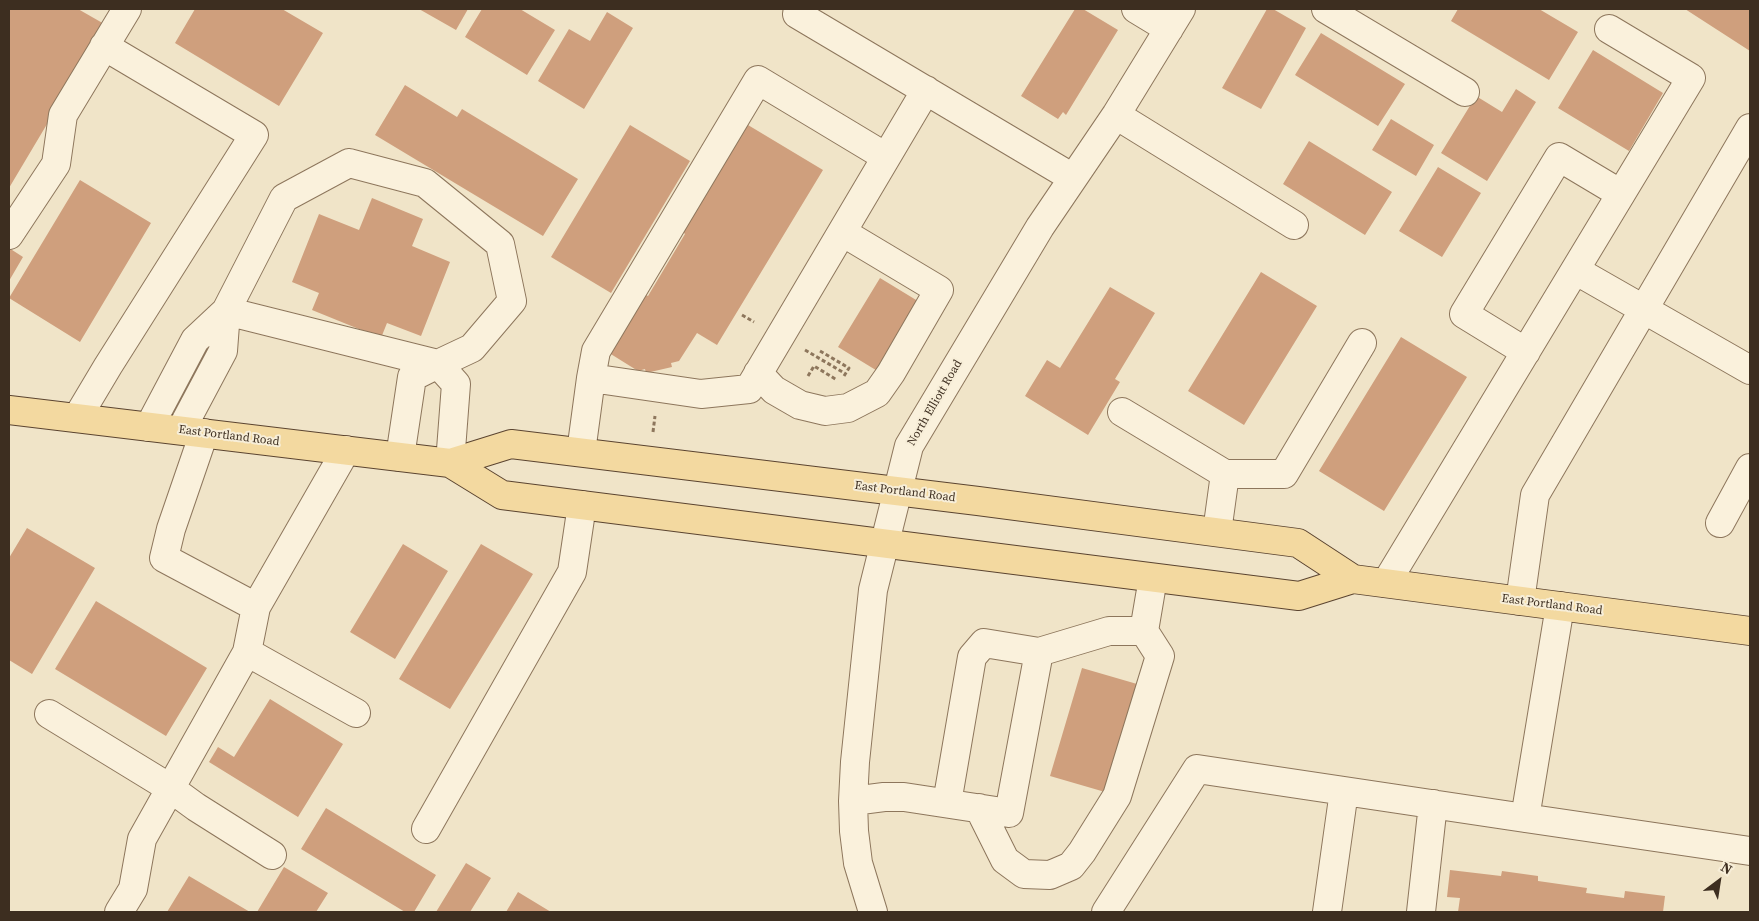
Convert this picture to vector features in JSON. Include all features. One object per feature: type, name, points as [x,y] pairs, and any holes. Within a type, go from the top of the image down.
[{"type":"main road","name":"East Portland Road","points":[[9,410],[450,463],[511,444],[898,491],[1298,543],[1353,579]]},
{"type":"main road","name":"East Portland Road","points":[[450,463],[502,495],[885,542],[1298,596],[1353,579],[1750,631]]},
{"type":"street","points":[[9,235],[56,164],[63,115],[127,9]]},
{"type":"street","points":[[1136,9],[1175,19]]},
{"type":"street","points":[[1326,9],[1465,92]]},
{"type":"street","points":[[797,14],[1073,178]]},
{"type":"street","name":"North Elliott Road","points":[[873,912],[858,863],[854,831],[853,801],[858,723],[873,590],[909,446],[1040,227],[1116,114],[1175,19]]},
{"type":"street","points":[[1386,583],[1691,78],[1609,30]]},
{"type":"street","points":[[77,418],[254,136],[104,46]]},
{"type":"street","points":[[582,452],[596,351],[758,80],[886,157]]},
{"type":"street","points":[[591,378],[701,394],[749,389],[926,90]]},
{"type":"street","points":[[1116,114],[1294,225]]},
{"type":"street","points":[[1520,601],[1535,495],[1750,128]]},
{"type":"street","points":[[1526,352],[1464,314],[1559,157],[1621,194]]},
{"type":"street","points":[[149,427],[195,340],[226,311],[284,198],[350,163],[424,183],[500,244],[512,301],[472,348],[412,377],[400,457]]},
{"type":"street","points":[[758,373],[774,390],[800,405],[825,411],[848,408],[877,393],[891,373],[939,290],[842,232]]},
{"type":"street","points":[[1575,270],[1750,370]]},
{"type":"street","points":[[226,311],[438,364],[456,384],[450,463]]},
{"type":"street","points":[[226,311],[223,351],[193,432],[164,558],[256,606]]},
{"type":"street","points":[[1122,412],[1225,474],[1284,474],[1362,343]]},
{"type":"street","points":[[119,912],[133,889],[142,838],[247,652],[256,606],[346,450]]},
{"type":"street","points":[[1720,523],[1750,468]]},
{"type":"street","points":[[1217,532],[1225,474]]},
{"type":"street","points":[[426,828],[572,572],[582,505]]},
{"type":"street","points":[[979,808],[1005,860],[1024,874],[1050,875],[1071,866],[1082,852],[1117,796],[1160,656],[1144,631],[1154,578]]},
{"type":"street","points":[[1525,818],[1560,606]]},
{"type":"street","points":[[947,804],[972,657],[984,643],[1039,652],[1109,631],[1144,631]]},
{"type":"street","points":[[247,652],[356,713]]},
{"type":"street","points":[[853,801],[884,797],[904,797],[1009,813],[1039,652]]},
{"type":"street","points":[[49,714],[170,788],[196,807],[272,855]]},
{"type":"street","points":[[1106,912],[1197,769],[1750,851]]},
{"type":"street","points":[[1327,912],[1344,791]]},
{"type":"street","points":[[1421,912],[1433,804]]},
{"type":"path","points":[[742,315],[761,326]]},
{"type":"path","points":[[804,382],[814,366],[841,382],[846,374],[849,368],[820,351]]},
{"type":"path","points":[[813,354],[846,374]]},
{"type":"path","points":[[653,433],[655,415]]},
{"type":"building","points":[[9,9],[78,9],[106,25],[9,188]]},
{"type":"building","points":[[195,9],[282,9],[323,33],[279,106],[175,43]]},
{"type":"building","points":[[419,9],[468,9],[456,30]]},
{"type":"building","points":[[482,9],[520,9],[555,30],[527,75],[465,37]]},
{"type":"building","points":[[1075,9],[1083,9],[1118,30],[1066,115],[1063,112],[1058,119],[1021,96]]},
{"type":"building","points":[[1267,9],[1273,9],[1306,28],[1261,109],[1222,88]]},
{"type":"building","points":[[1458,9],[1539,9],[1578,32],[1549,80],[1451,21]]},
{"type":"building","points":[[1685,9],[1750,9],[1750,51]]},
{"type":"building","points":[[607,12],[633,28],[584,109],[538,81],[569,29],[590,41]]},
{"type":"building","points":[[1321,33],[1405,84],[1378,126],[1295,75]]},
{"type":"building","points":[[1593,50],[1663,93],[1629,151],[1558,108]]},
{"type":"building","points":[[405,85],[457,117],[462,109],[578,179],[543,236],[375,135]]},
{"type":"building","points":[[1516,89],[1536,102],[1487,181],[1441,153],[1476,96],[1502,112]]},
{"type":"building","points":[[1391,119],[1434,145],[1416,176],[1372,150]]},
{"type":"building","points":[[630,125],[690,161],[611,293],[551,257]]},
{"type":"building","points":[[748,125],[823,170],[717,345],[697,333],[679,361],[671,363],[672,367],[646,373],[645,369],[638,371],[606,351],[642,293],[648,296],[685,234],[683,232]]},
{"type":"building","points":[[1309,141],[1392,192],[1365,235],[1283,184]]},
{"type":"building","points":[[1438,167],[1481,193],[1442,257],[1399,231]]},
{"type":"building","points":[[80,180],[151,223],[80,342],[9,298]]},
{"type":"building","points":[[372,198],[423,219],[412,246],[450,262],[421,336],[387,323],[381,338],[312,310],[319,293],[292,282],[319,214],[359,230]]},
{"type":"building","points":[[9,248],[23,257],[9,281]]},
{"type":"building","points":[[1261,272],[1317,306],[1244,425],[1188,391]]},
{"type":"building","points":[[880,278],[926,306],[884,375],[838,347]]},
{"type":"building","points":[[1110,287],[1155,313],[1115,379],[1120,382],[1088,435],[1025,396],[1047,360],[1060,368]]},
{"type":"building","points":[[1401,337],[1467,377],[1384,511],[1319,471]]},
{"type":"building","points":[[27,528],[95,568],[32,674],[9,660],[9,558]]},
{"type":"building","points":[[403,544],[448,571],[395,659],[350,632]]},
{"type":"building","points":[[481,544],[533,574],[450,709],[399,679]]},
{"type":"building","points":[[96,601],[207,668],[166,736],[55,669]]},
{"type":"building","points":[[1082,668],[1137,684],[1105,792],[1050,776]]},
{"type":"building","points":[[270,699],[343,744],[298,817],[209,762],[218,747],[234,757]]},
{"type":"building","points":[[326,808],[436,875],[414,912],[405,912],[301,849]]},
{"type":"building","points":[[466,863],[491,878],[470,912],[436,912]]},
{"type":"building","points":[[284,867],[328,893],[316,912],[257,912]]},
{"type":"building","points":[[1450,870],[1501,876],[1502,871],[1538,876],[1538,881],[1587,888],[1586,893],[1624,898],[1625,891],[1665,896],[1663,912],[1458,912],[1460,898],[1447,897]]},
{"type":"building","points":[[189,876],[250,912],[167,912]]},
{"type":"building","points":[[518,892],[551,912],[506,912]]}]
